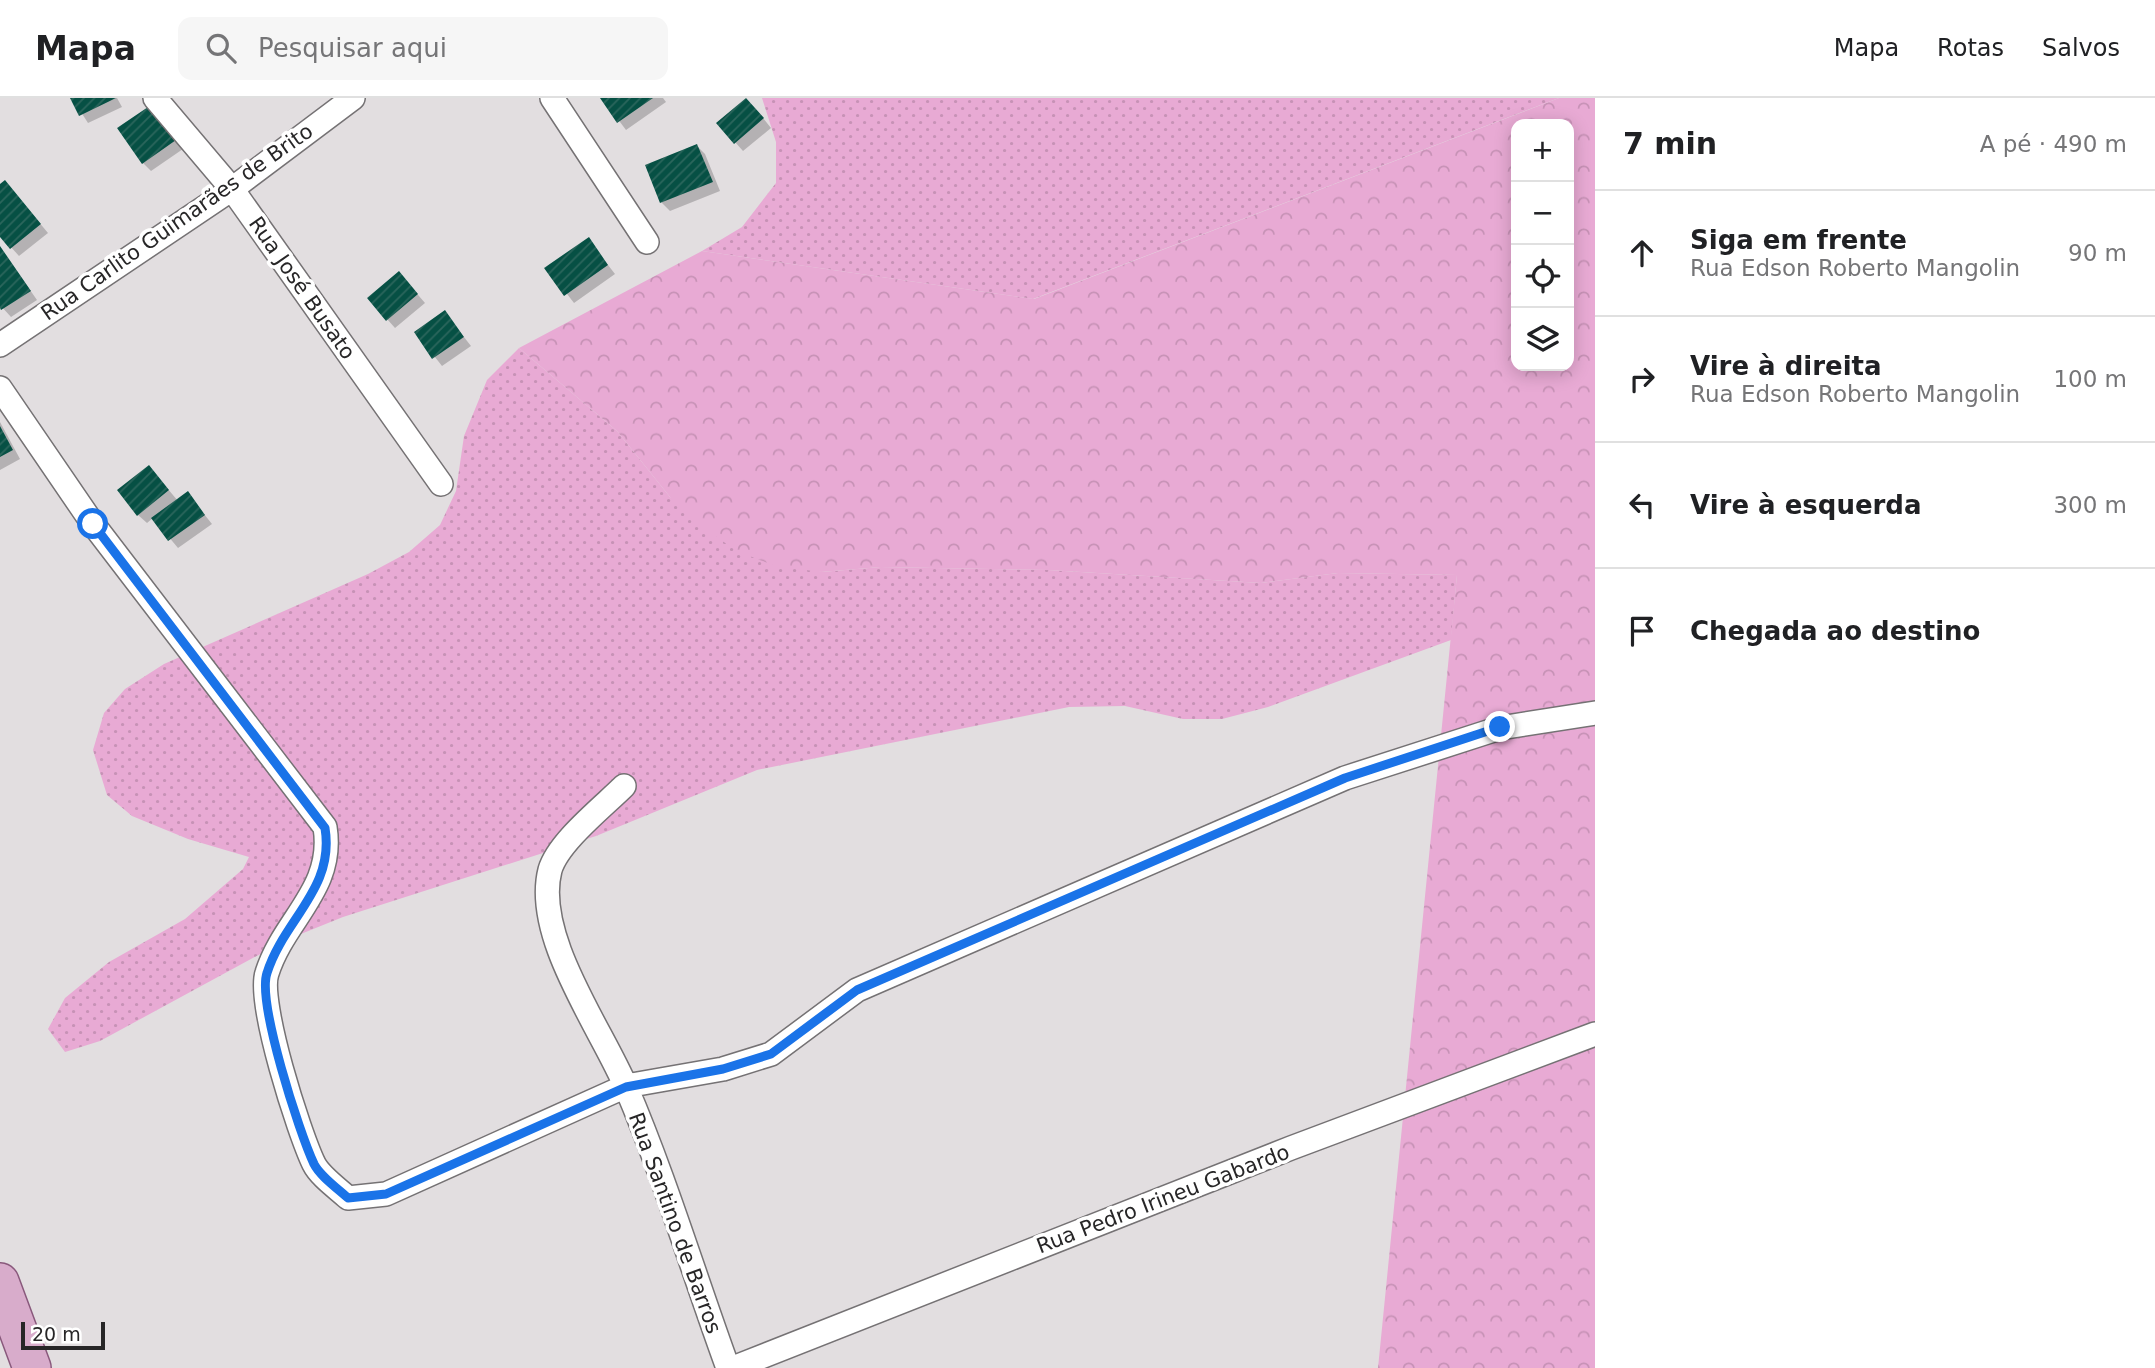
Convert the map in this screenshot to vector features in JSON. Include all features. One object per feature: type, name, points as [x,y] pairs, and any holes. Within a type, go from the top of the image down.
[{"type":"main road","points":[[0,1282],[32,1368]]},
{"type":"street","name":"Rua José Busato","points":[[155,98],[232,189],[441,484]]},
{"type":"street","name":"Rua Carlito Guimarães de Brito","points":[[0,345],[232,189],[353,98]]},
{"type":"street","points":[[552,98],[647,242]]},
{"type":"street","points":[[0,388],[93,524],[325,828],[329,849],[318,885],[281,940],[266,975],[265,1008],[314,1166],[348,1198],[386,1194],[626,1087],[723,1069],[771,1054],[857,990],[1345,778],[1500,727],[1595,713]]},
{"type":"street","name":"Rua Santino de Barros","points":[[624,786],[570,839],[550,868],[548,911],[572,983],[626,1087],[730,1368]]},
{"type":"street","name":"Rua Pedro Irineu Gabardo","points":[[730,1368],[1291,1148],[1595,1034]]},
{"type":"green space","points":[[762,98],[1559,98],[1033,299],[702,251],[742,227],[776,183],[776,142]]},
{"type":"green space","points":[[1559,98],[1595,98],[1595,1368],[1378,1368],[1457,575],[1338,573],[1261,583],[1048,570],[881,567],[821,572],[775,566],[737,551],[702,527],[670,497],[617,431],[519,348],[702,251],[1034,299]]},
{"type":"green space","points":[[519,348],[617,431],[670,497],[821,572],[881,567],[1048,570],[1261,583],[1338,573],[1457,575],[1451,640],[1268,707],[1222,719],[1183,719],[1125,706],[1069,707],[757,770],[596,836],[343,917],[286,940],[100,1041],[65,1052],[48,1029],[65,998],[109,962],[185,919],[243,869],[249,857],[188,839],[132,816],[107,795],[93,750],[104,713],[125,689],[164,664],[368,574],[409,552],[440,525],[456,491],[464,436],[487,380]]},
{"type":"building","points":[[70,98],[116,98],[79,116]]},
{"type":"building","points":[[600,98],[653,98],[617,123]]},
{"type":"building","points":[[746,98],[764,118],[734,144],[716,123]]},
{"type":"building","points":[[151,105],[176,140],[142,164],[117,128]]},
{"type":"building","points":[[697,144],[713,182],[660,203],[645,165]]},
{"type":"building","points":[[5,180],[41,224],[10,249],[0,237],[0,184]]},
{"type":"building","points":[[589,237],[608,265],[564,296],[544,268]]},
{"type":"building","points":[[0,246],[31,291],[1,310],[0,308]]},
{"type":"building","points":[[399,271],[418,294],[386,321],[367,298]]},
{"type":"building","points":[[445,310],[464,337],[432,359],[414,332]]},
{"type":"building","points":[[0,426],[13,450],[0,457]]},
{"type":"building","points":[[149,465],[169,490],[137,516],[117,490]]},
{"type":"building","points":[[188,491],[205,515],[168,541],[151,518]]},
{"type":"route","points":[[93,524],[290,778],[325,828],[329,849],[318,885],[281,940],[266,975],[265,1008],[314,1166],[348,1198],[386,1194],[626,1087],[723,1069],[771,1054],[857,990],[1345,778],[1500,727]]}]
